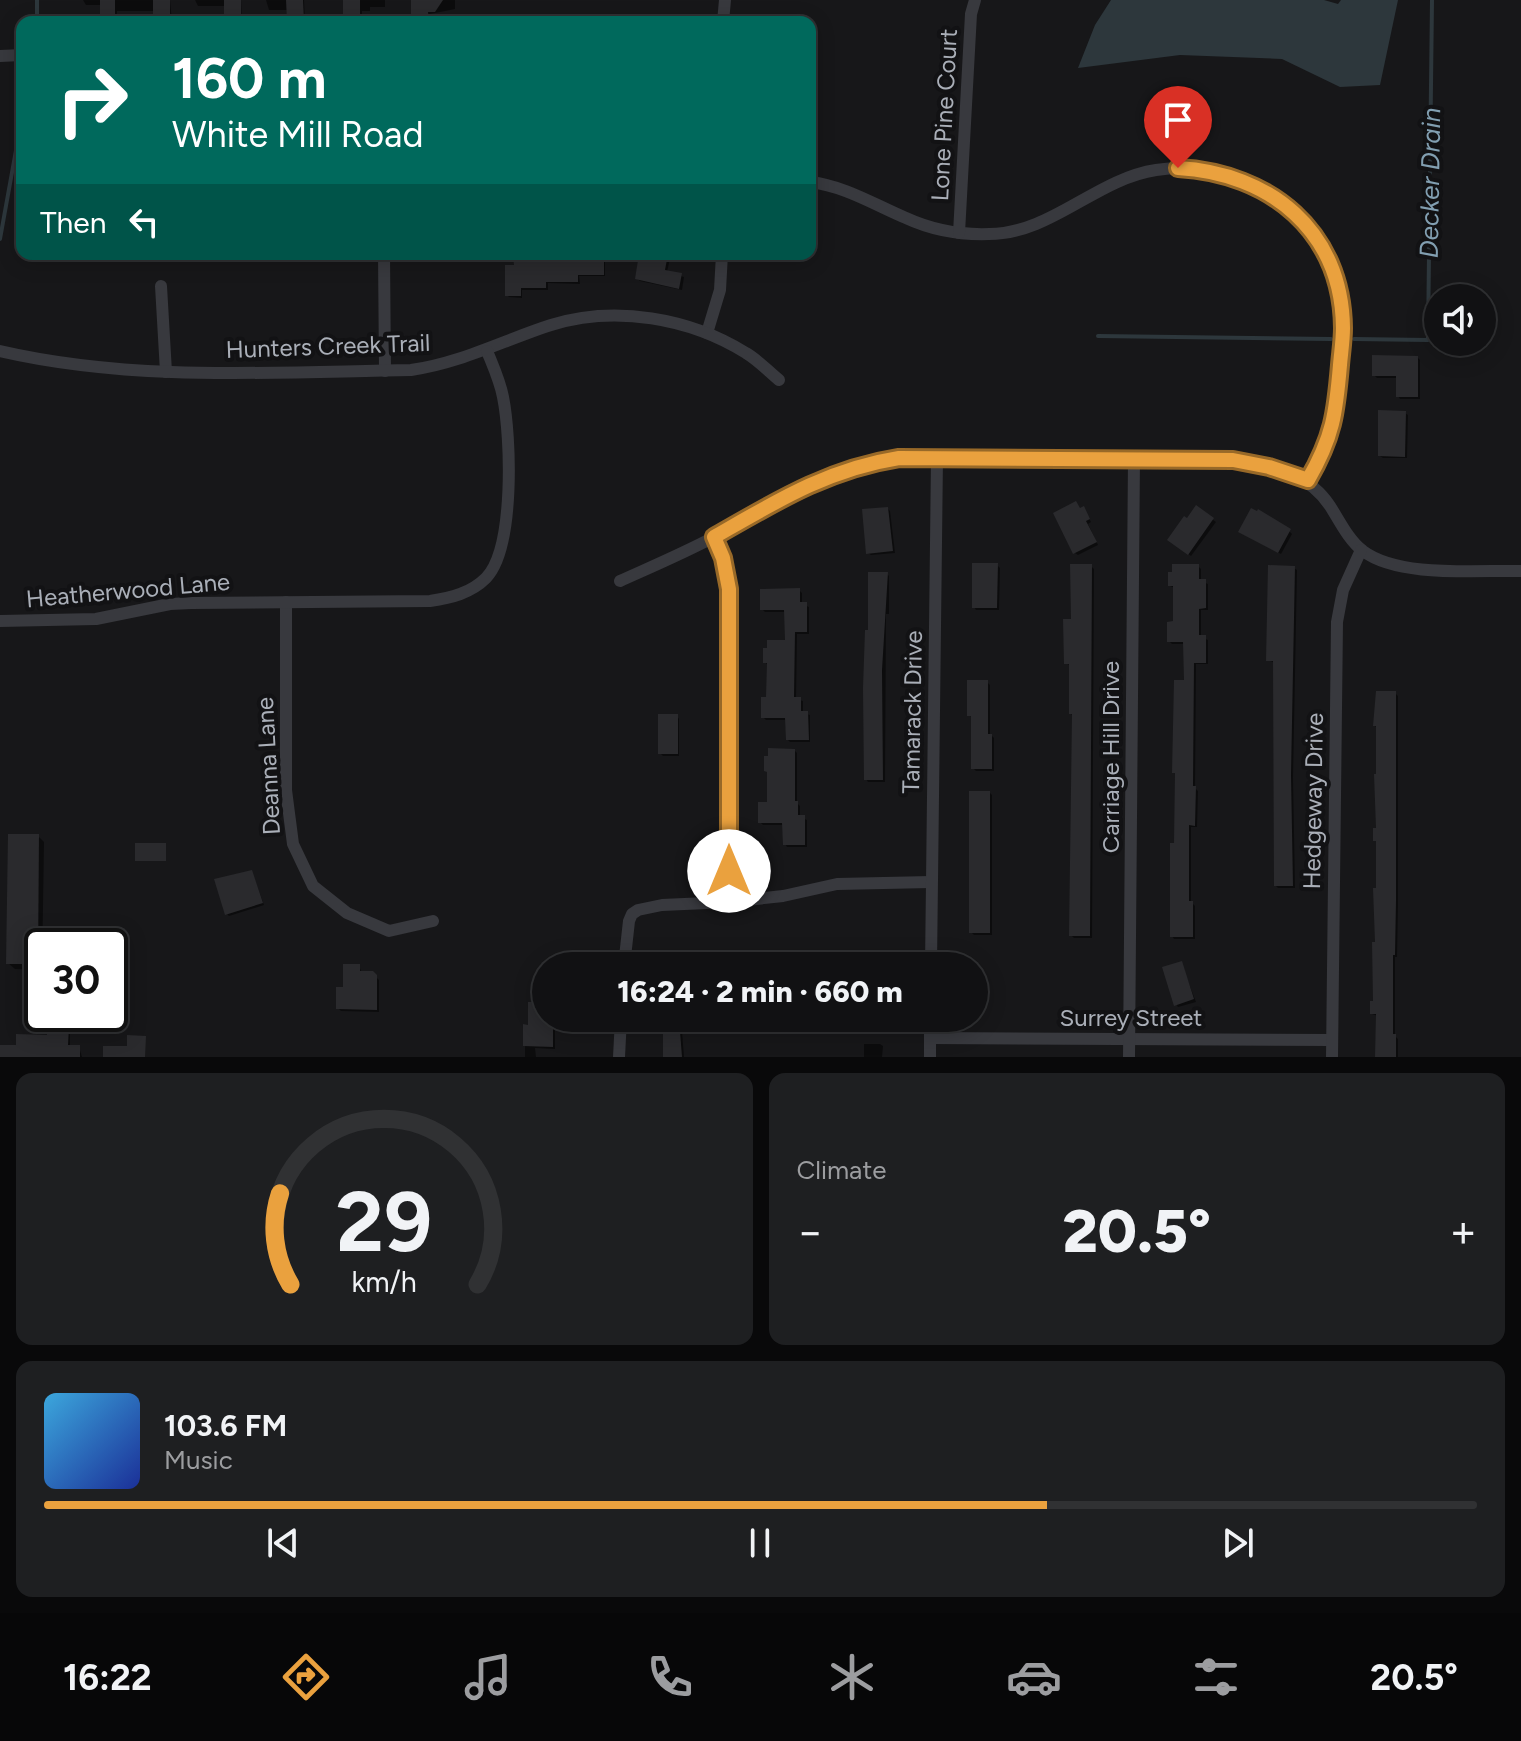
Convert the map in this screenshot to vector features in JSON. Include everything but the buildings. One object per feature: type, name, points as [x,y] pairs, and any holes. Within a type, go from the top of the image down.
[{"type":"street","name":"Lone Pine Court","points":[[959,233],[971,14],[975,0]]},
{"type":"street","points":[[816,184],[856,195],[927,227],[959,233],[990,234],[1022,230],[1122,180],[1155,170],[1178,168],[1223,173],[1264,190],[1301,218],[1314,235],[1330,265],[1341,310],[1343,329],[1334,424],[1322,457],[1308,480]]},
{"type":"street","points":[[384,260],[385,371]]},
{"type":"street","points":[[707,333],[720,290],[722,260]]},
{"type":"street","points":[[161,286],[166,372]]},
{"type":"street","name":"Hunters Creek Trail","points":[[0,351],[91,368],[166,372],[385,371],[429,368],[487,351],[551,325],[596,317],[639,317],[707,333],[747,354],[779,380]]},
{"type":"street","name":"Heatherwood Lane","points":[[0,621],[104,618],[180,603],[448,599],[471,589],[486,578],[500,555],[506,527],[506,418],[500,386],[487,351]]},
{"type":"street","points":[[620,581],[714,537],[798,489],[835,473],[899,458],[1233,460],[1269,467],[1308,480],[1361,550],[1378,560],[1404,566],[1521,571]]},
{"type":"street","name":"Tamarack Drive","points":[[931,952],[937,458]]},
{"type":"street","name":"Carriage Hill Drive","points":[[1129,1057],[1134,458]]},
{"type":"street","points":[[714,537],[723,558],[729,589],[729,902]]},
{"type":"street","name":"Hedgeway Drive","points":[[1332,1057],[1337,622],[1343,590],[1361,550]]},
{"type":"street","name":"Deanna Lane","points":[[286,602],[286,790],[293,844],[313,886],[347,913],[389,931],[433,921]]},
{"type":"street","points":[[625,952],[627,927],[632,914],[646,907],[783,896],[837,884],[931,882]]},
{"type":"street","points":[[619,1057],[620,1032]]},
{"type":"street","points":[[930,1032],[930,1057]]},
{"type":"street","name":"Surrey Street","points":[[930,1038],[1332,1040]]},
{"type":"shaded area","points":[[1111,0],[1324,0],[1338,4],[1341,0],[1398,0],[1380,85],[1340,87],[1282,59],[1180,55],[1078,68],[1095,25]]},
{"type":"waterway","points":[[37,0],[37,16]]},
{"type":"waterway","name":"Decker Drain","points":[[1354,339],[1428,340],[1432,0]]},
{"type":"waterway","points":[[0,239],[16,150]]},
{"type":"waterway","name":"Decker Drain","points":[[1098,336],[1331,339]]},
{"type":"route","points":[[729,871],[729,589],[723,558],[714,537],[815,481],[874,462],[899,458],[1233,460],[1269,467],[1308,480],[1331,435],[1337,401],[1343,329],[1330,265],[1301,218],[1264,190],[1223,173],[1178,168]]}]
